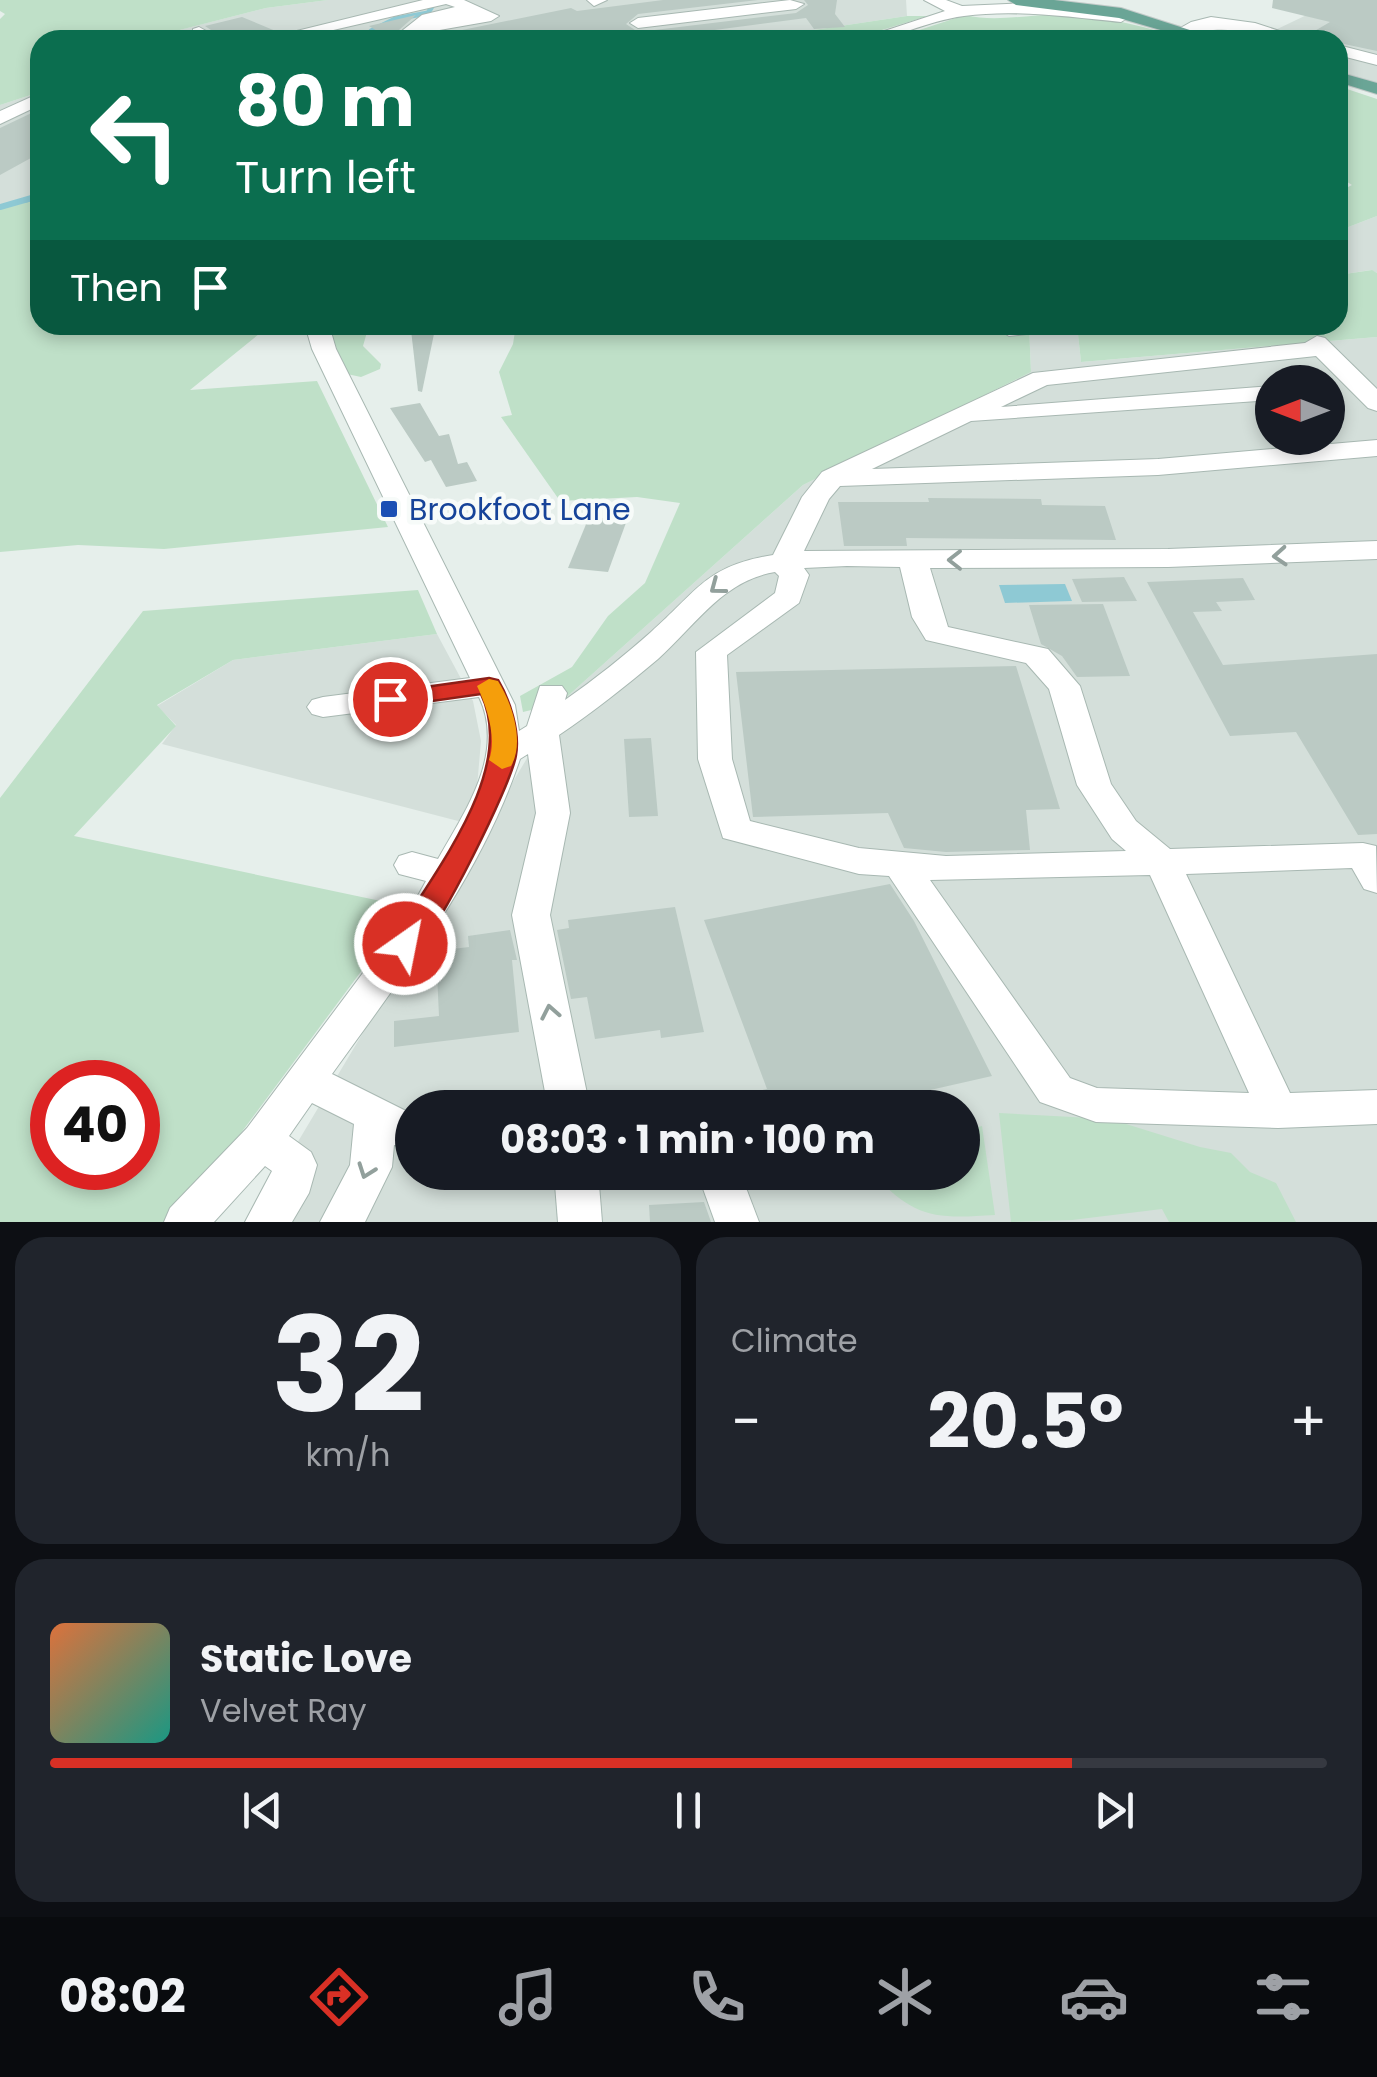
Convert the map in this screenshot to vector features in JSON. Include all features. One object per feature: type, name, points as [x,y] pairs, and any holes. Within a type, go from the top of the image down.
[{"type":"main road","points":[[1016,0],[1142,19],[1180,30]]},
{"type":"main road","points":[[1348,81],[1377,89]]},
{"type":"street","points":[[312,30],[448,0],[474,8]]},
{"type":"street","points":[[932,0],[960,11]]},
{"type":"street","points":[[638,23],[796,2],[795,18],[790,22]]},
{"type":"street","points":[[898,30],[960,11],[1031,8],[1142,19]]},
{"type":"street","points":[[1185,30],[1197,23],[1226,22],[1258,30]]},
{"type":"street","points":[[1348,53],[1377,60]]},
{"type":"street","points":[[0,118],[30,103]]},
{"type":"street","points":[[186,1222],[262,1140],[423,919],[429,870],[490,797],[504,753],[499,705],[320,335]]},
{"type":"street","points":[[783,564],[816,497],[832,478],[1042,378],[1320,345],[1369,394]]},
{"type":"street","points":[[962,418],[1255,394]]},
{"type":"street","points":[[832,478],[1158,467],[1377,448]]},
{"type":"street","points":[[504,753],[542,733],[597,694],[669,633],[696,603],[734,574],[783,564],[1246,558],[1377,550]]},
{"type":"street","points":[[914,560],[927,618],[938,634],[1036,656],[1056,672],[1064,686],[1094,784],[1124,830],[1162,862],[1278,1111]]},
{"type":"street","points":[[783,564],[794,575],[789,597],[711,652],[715,759],[735,829],[860,861],[946,869],[1162,862],[1372,863]]},
{"type":"street","points":[[323,707],[489,686]]},
{"type":"street","points":[[550,693],[542,733],[553,814],[531,915],[565,1090]]},
{"type":"street","points":[[900,865],[1055,1090],[1096,1106],[1278,1111],[1377,1107]]},
{"type":"street","points":[[306,1080],[394,1123],[342,1222]]},
{"type":"street","points":[[262,1140],[296,1165],[287,1193],[267,1222]]},
{"type":"street","points":[[577,1190],[580,1222]]},
{"type":"street","points":[[725,1190],[737,1222]]},
{"type":"shaded area","points":[[328,0],[906,0],[907,16],[814,30],[179,30],[266,8]]},
{"type":"shaded area","points":[[1338,0],[1377,0],[1377,85],[1348,75],[1348,30],[1275,30]]},
{"type":"shaded area","points":[[30,95],[30,196],[0,208],[0,105]]},
{"type":"shaded area","points":[[1377,216],[1377,273],[1371,270],[1348,273],[1348,227]]},
{"type":"shaded area","points":[[1029,335],[1078,335],[1081,362],[1377,337],[1377,1222],[250,1222],[560,703],[803,485],[1031,372]]},
{"type":"shaded area","points":[[437,634],[473,701],[481,741],[477,787],[462,822],[162,744],[176,725],[157,706],[233,660]]},
{"type":"green space","points":[[0,0],[328,0],[266,8],[180,30],[30,30],[30,95],[0,105],[0,19],[5,14],[0,11]]},
{"type":"green space","points":[[965,15],[1053,15],[1082,16],[1154,30],[919,30]]},
{"type":"green space","points":[[907,16],[928,16],[882,30],[814,30]]},
{"type":"green space","points":[[1348,89],[1377,99],[1377,216],[1348,227],[1348,187],[1352,185],[1348,182]]},
{"type":"green space","points":[[30,196],[30,335],[258,335],[190,390],[317,381],[388,527],[164,549],[78,545],[0,552],[0,208]]},
{"type":"green space","points":[[1372,270],[1377,273],[1377,337],[1081,362],[1078,335],[1348,335],[1348,274]]},
{"type":"green space","points":[[331,335],[366,335],[363,346],[381,364],[380,369],[361,377],[347,374]]},
{"type":"green space","points":[[514,335],[1029,335],[1031,372],[803,485],[560,703],[523,712],[520,696],[572,667],[608,616],[645,583],[680,503],[637,497],[560,501],[501,417],[512,415],[499,372]]},
{"type":"green space","points":[[418,590],[437,634],[233,660],[157,705],[176,726],[74,836],[409,907],[235,1141],[163,1222],[0,1222],[0,798],[143,611]]},
{"type":"green space","points":[[999,1113],[1110,1119],[1231,1153],[1250,1172],[1276,1183],[1296,1222],[1169,1222],[1162,1209],[1072,1220],[1011,1222]]},
{"type":"green space","points":[[980,1127],[995,1215],[926,1212],[890,1190],[980,1190]]},
{"type":"water","points":[[1065,584],[1072,601],[1005,603],[999,585]]},
{"type":"building","points":[[663,0],[758,0],[638,14],[626,24],[635,30],[462,30],[571,8],[577,11]]},
{"type":"building","points":[[804,0],[837,0],[835,14],[845,27],[814,29],[806,18],[715,30],[655,30],[796,13],[808,5]]},
{"type":"building","points":[[1273,0],[1377,0],[1377,51],[1348,45],[1348,30],[1316,30],[1330,22],[1272,8]]},
{"type":"building","points":[[416,15],[399,30],[376,30],[369,26]]},
{"type":"building","points":[[242,17],[273,30],[211,30],[205,26]]},
{"type":"building","points":[[30,114],[30,158],[0,175],[0,128]]},
{"type":"building","points":[[412,335],[434,335],[422,392],[418,391]]},
{"type":"building","points":[[420,403],[439,436],[449,434],[458,464],[467,462],[477,481],[446,487],[431,460],[425,462],[390,408]]},
{"type":"building","points":[[928,498],[1041,499],[1042,505],[1105,506],[1116,540],[906,538],[907,546],[844,546],[838,502],[929,502]]},
{"type":"building","points":[[589,517],[627,520],[608,572],[568,568]]},
{"type":"building","points":[[1124,577],[1137,601],[1082,602],[1072,579]]},
{"type":"building","points":[[1243,578],[1255,600],[1216,602],[1222,611],[1193,612],[1223,665],[1377,654],[1377,834],[1358,835],[1296,732],[1230,736],[1147,582]]},
{"type":"building","points":[[1103,604],[1130,676],[1077,677],[1062,656],[1041,644],[1029,605]]},
{"type":"building","points":[[1016,666],[1060,809],[1026,810],[1030,850],[946,852],[904,848],[888,813],[753,817],[736,672]]},
{"type":"building","points":[[651,738],[658,816],[629,817],[624,739]]},
{"type":"building","points":[[890,884],[914,921],[992,1076],[930,1090],[762,1090],[767,1089],[704,920]]},
{"type":"building","points":[[675,907],[704,1032],[661,1038],[660,1030],[595,1039],[587,997],[571,999],[557,930],[569,928],[568,920]]},
{"type":"building","points":[[510,930],[517,960],[512,960],[519,1032],[394,1047],[394,1021],[439,1016],[437,974],[446,973],[444,950],[469,947],[468,936]]},
{"type":"building","points":[[704,1202],[711,1222],[650,1222],[649,1205]]},
{"type":"waterway","points":[[373,30],[395,19],[428,13],[436,0]]},
{"type":"waterway","points":[[0,207],[30,198]]},
{"type":"waterway","points":[[26,200],[30,199]]},
{"type":"slow traffic","points":[[489,686],[499,705],[502,760]]},
{"type":"place","name":"Brookfoot Lane","points":[[389,509]]},
{"type":"route","points":[[390,699],[489,686],[499,705],[504,753],[490,797],[423,919],[405,944]]}]
